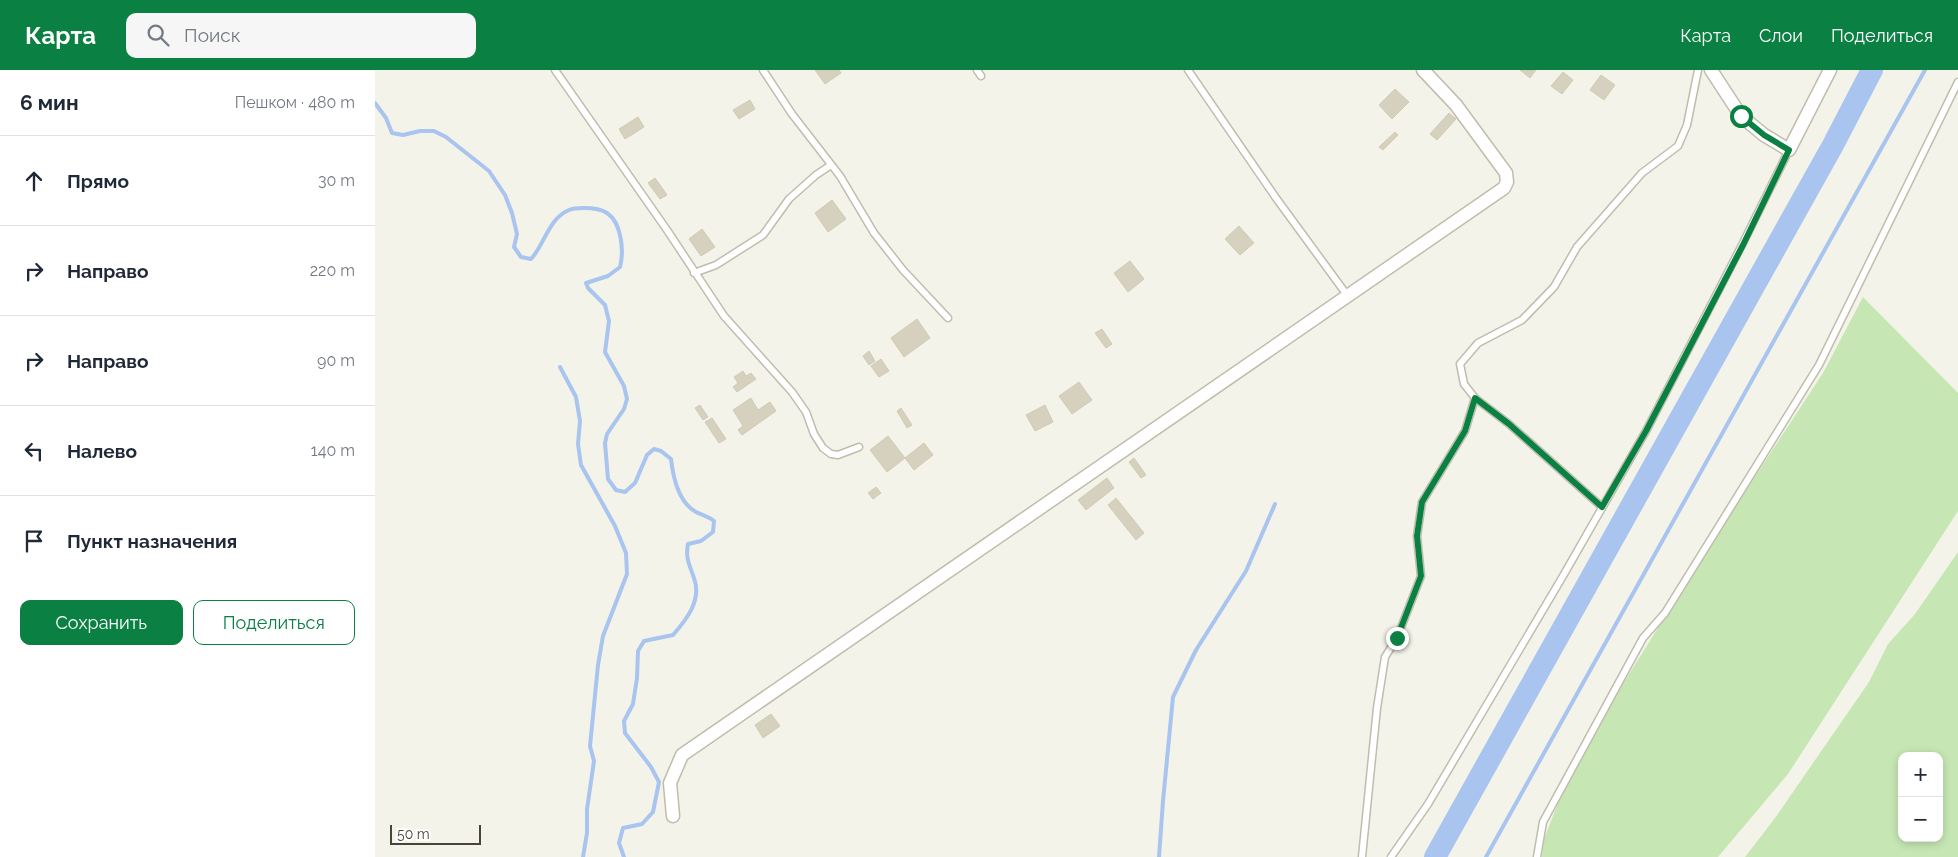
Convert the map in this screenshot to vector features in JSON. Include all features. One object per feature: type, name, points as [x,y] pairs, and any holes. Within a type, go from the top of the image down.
[{"type":"street","points":[[673,816],[670,783],[682,755],[1504,188],[1507,182],[1506,174],[1456,105],[1423,70]]},
{"type":"street","points":[[1711,70],[1741,116],[1764,135],[1789,150],[1830,70]]},
{"type":"lane","points":[[555,70],[667,230],[724,316],[792,392],[806,412],[814,434],[823,448],[831,454],[838,455],[859,447]]},
{"type":"lane","points":[[763,70],[793,114],[840,176],[874,233],[903,270],[948,318]]},
{"type":"lane","points":[[1188,70],[1276,198],[1347,295]]},
{"type":"lane","points":[[1602,507],[1509,424],[1475,398],[1464,384],[1460,364],[1478,343],[1522,320],[1554,287],[1577,247],[1642,173],[1678,146],[1687,125],[1697,70]]},
{"type":"lane","points":[[1537,857],[1543,822],[1643,638],[1665,612],[1819,364],[1958,82]]},
{"type":"lane","points":[[1391,857],[1428,804],[1646,431],[1743,245],[1789,150]]},
{"type":"lane","points":[[694,273],[716,265],[763,235],[789,198],[831,165]]},
{"type":"lane","points":[[1362,857],[1377,708],[1385,657],[1397,638],[1421,576],[1417,536],[1422,502],[1465,431],[1475,398]]},
{"type":"green space","points":[[1863,297],[1958,393],[1958,511],[1788,774],[1718,857],[1542,857],[1544,839],[1574,762],[1708,548],[1823,373]]},
{"type":"green space","points":[[1958,552],[1958,857],[1745,857],[1775,818],[1869,682],[1888,644],[1915,614]]},
{"type":"building","points":[[815,70],[839,70],[841,73],[825,84]]},
{"type":"building","points":[[1520,70],[1536,70],[1530,78]]},
{"type":"building","points":[[1563,72],[1573,80],[1562,94],[1551,86]]},
{"type":"building","points":[[1601,75],[1615,85],[1604,100],[1590,90]]},
{"type":"building","points":[[1395,89],[1409,102],[1392,119],[1379,105]]},
{"type":"building","points":[[750,100],[755,109],[739,119],[733,110]]},
{"type":"building","points":[[1449,113],[1456,119],[1437,140],[1430,134]]},
{"type":"building","points":[[638,117],[644,127],[625,139],[619,129]]},
{"type":"building","points":[[1395,132],[1398,135],[1383,150],[1379,147]]},
{"type":"building","points":[[655,178],[667,195],[660,199],[648,183]]},
{"type":"building","points":[[832,200],[846,219],[828,232],[815,213]]},
{"type":"building","points":[[1239,226],[1254,243],[1240,255],[1225,239]]},
{"type":"building","points":[[702,229],[715,247],[701,256],[689,239]]},
{"type":"building","points":[[1130,261],[1144,279],[1128,292],[1114,273]]},
{"type":"building","points":[[917,319],[930,338],[904,357],[891,338]]},
{"type":"building","points":[[1102,329],[1112,344],[1106,348],[1095,333]]},
{"type":"building","points":[[869,351],[875,361],[869,365],[863,356]]},
{"type":"building","points":[[881,359],[889,371],[879,377],[871,366]]},
{"type":"building","points":[[743,371],[746,376],[751,373],[756,379],[737,392],[733,387],[738,383],[734,377]]},
{"type":"building","points":[[1079,382],[1092,400],[1072,414],[1059,396]]},
{"type":"building","points":[[751,398],[758,410],[770,402],[776,411],[742,435],[738,430],[743,426],[733,410]]},
{"type":"building","points":[[700,405],[708,417],[703,420],[695,408]]},
{"type":"building","points":[[1045,405],[1053,422],[1035,431],[1026,415]]},
{"type":"building","points":[[901,408],[912,425],[907,428],[897,411]]},
{"type":"building","points":[[712,418],[726,439],[719,443],[705,422]]},
{"type":"building","points":[[888,436],[905,458],[887,472],[870,450]]},
{"type":"building","points":[[924,443],[933,455],[914,470],[905,458]]},
{"type":"building","points":[[1134,458],[1146,475],[1141,478],[1129,462]]},
{"type":"building","points":[[1107,478],[1114,488],[1086,510],[1078,500]]},
{"type":"building","points":[[876,487],[881,493],[873,499],[868,493]]},
{"type":"building","points":[[1116,498],[1144,533],[1136,540],[1108,505]]},
{"type":"building","points":[[771,714],[780,726],[763,738],[755,725]]},
{"type":"waterway","points":[[1435,857],[1833,145],[1872,70]]},
{"type":"waterway","points":[[1486,857],[1925,70]]},
{"type":"waterway","points":[[375,103],[386,118],[392,133],[403,135],[420,131],[434,131],[446,137],[489,171],[505,195],[512,213],[517,234],[514,247],[521,257],[531,259],[556,219],[571,209],[590,208],[605,212],[612,218],[619,231],[622,246],[620,267],[608,276],[586,283],[588,288],[605,305],[609,321],[605,352],[624,386],[627,399],[624,409],[607,434],[605,443],[608,479],[616,490],[625,492],[635,483],[647,455],[654,449],[661,451],[671,459],[677,488],[685,502],[696,512],[714,521],[713,532],[701,541],[688,544],[688,558],[696,586],[695,601],[688,616],[673,635],[644,641],[638,651],[637,678],[633,704],[624,721],[625,733],[651,767],[659,782],[653,812],[642,824],[623,828],[619,843],[624,857]]},
{"type":"waterway","points":[[560,367],[576,397],[580,421],[578,444],[581,465],[615,526],[626,553],[627,574],[603,636],[598,665],[590,746],[594,761],[583,857]]},
{"type":"waterway","points":[[1159,857],[1173,697],[1196,650],[1246,571],[1275,504]]},
{"type":"route","points":[[1397,638],[1421,576],[1417,536],[1422,502],[1465,431],[1475,398],[1509,424],[1602,507],[1646,431],[1743,245],[1789,150],[1764,135],[1741,116]]}]
